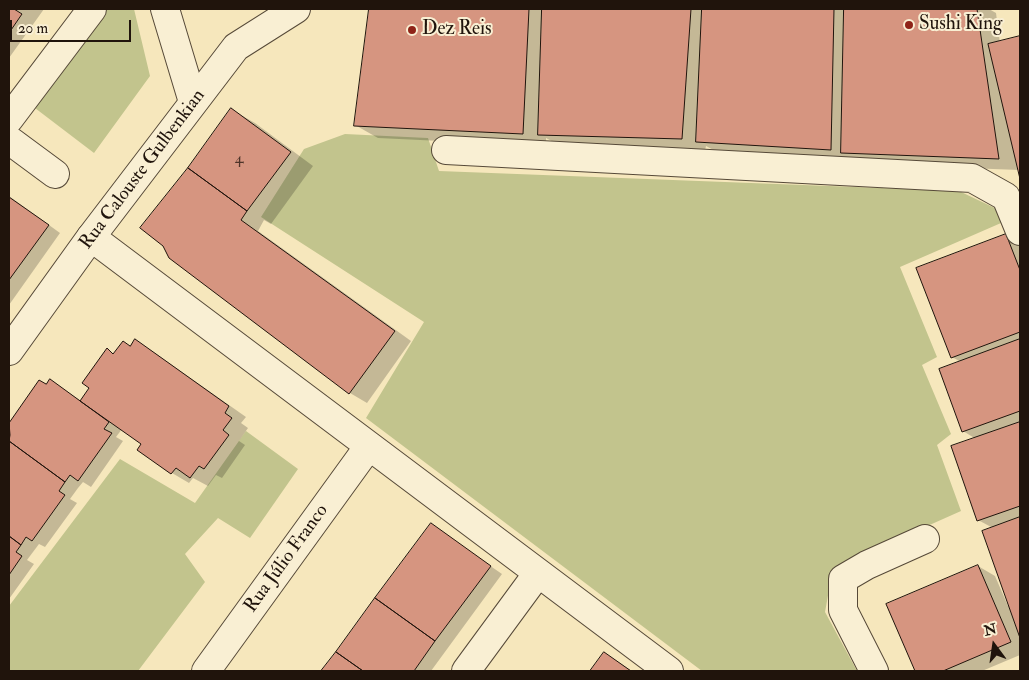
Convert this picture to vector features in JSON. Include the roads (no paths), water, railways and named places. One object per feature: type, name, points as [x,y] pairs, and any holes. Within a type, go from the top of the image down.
[{"type":"street","points":[[9,119],[92,9]]},
{"type":"street","points":[[165,9],[194,102]]},
{"type":"street","name":"Rua Calouste Gulbenkian","points":[[9,351],[91,237],[236,47],[296,9]]},
{"type":"street","points":[[9,140],[55,174]]},
{"type":"street","points":[[446,150],[972,178],[1006,197],[1020,231]]},
{"type":"street","points":[[91,237],[669,671]]},
{"type":"street","name":"Rua Júlio Franco","points":[[206,671],[369,446]]},
{"type":"street","points":[[874,671],[844,610],[843,579],[868,565],[925,539]]},
{"type":"street","points":[[466,671],[538,573]]},
{"type":"place","name":"Sushi King","points":[[909,25]]},
{"type":"place","name":"Dez Reis","points":[[412,30]]}]
